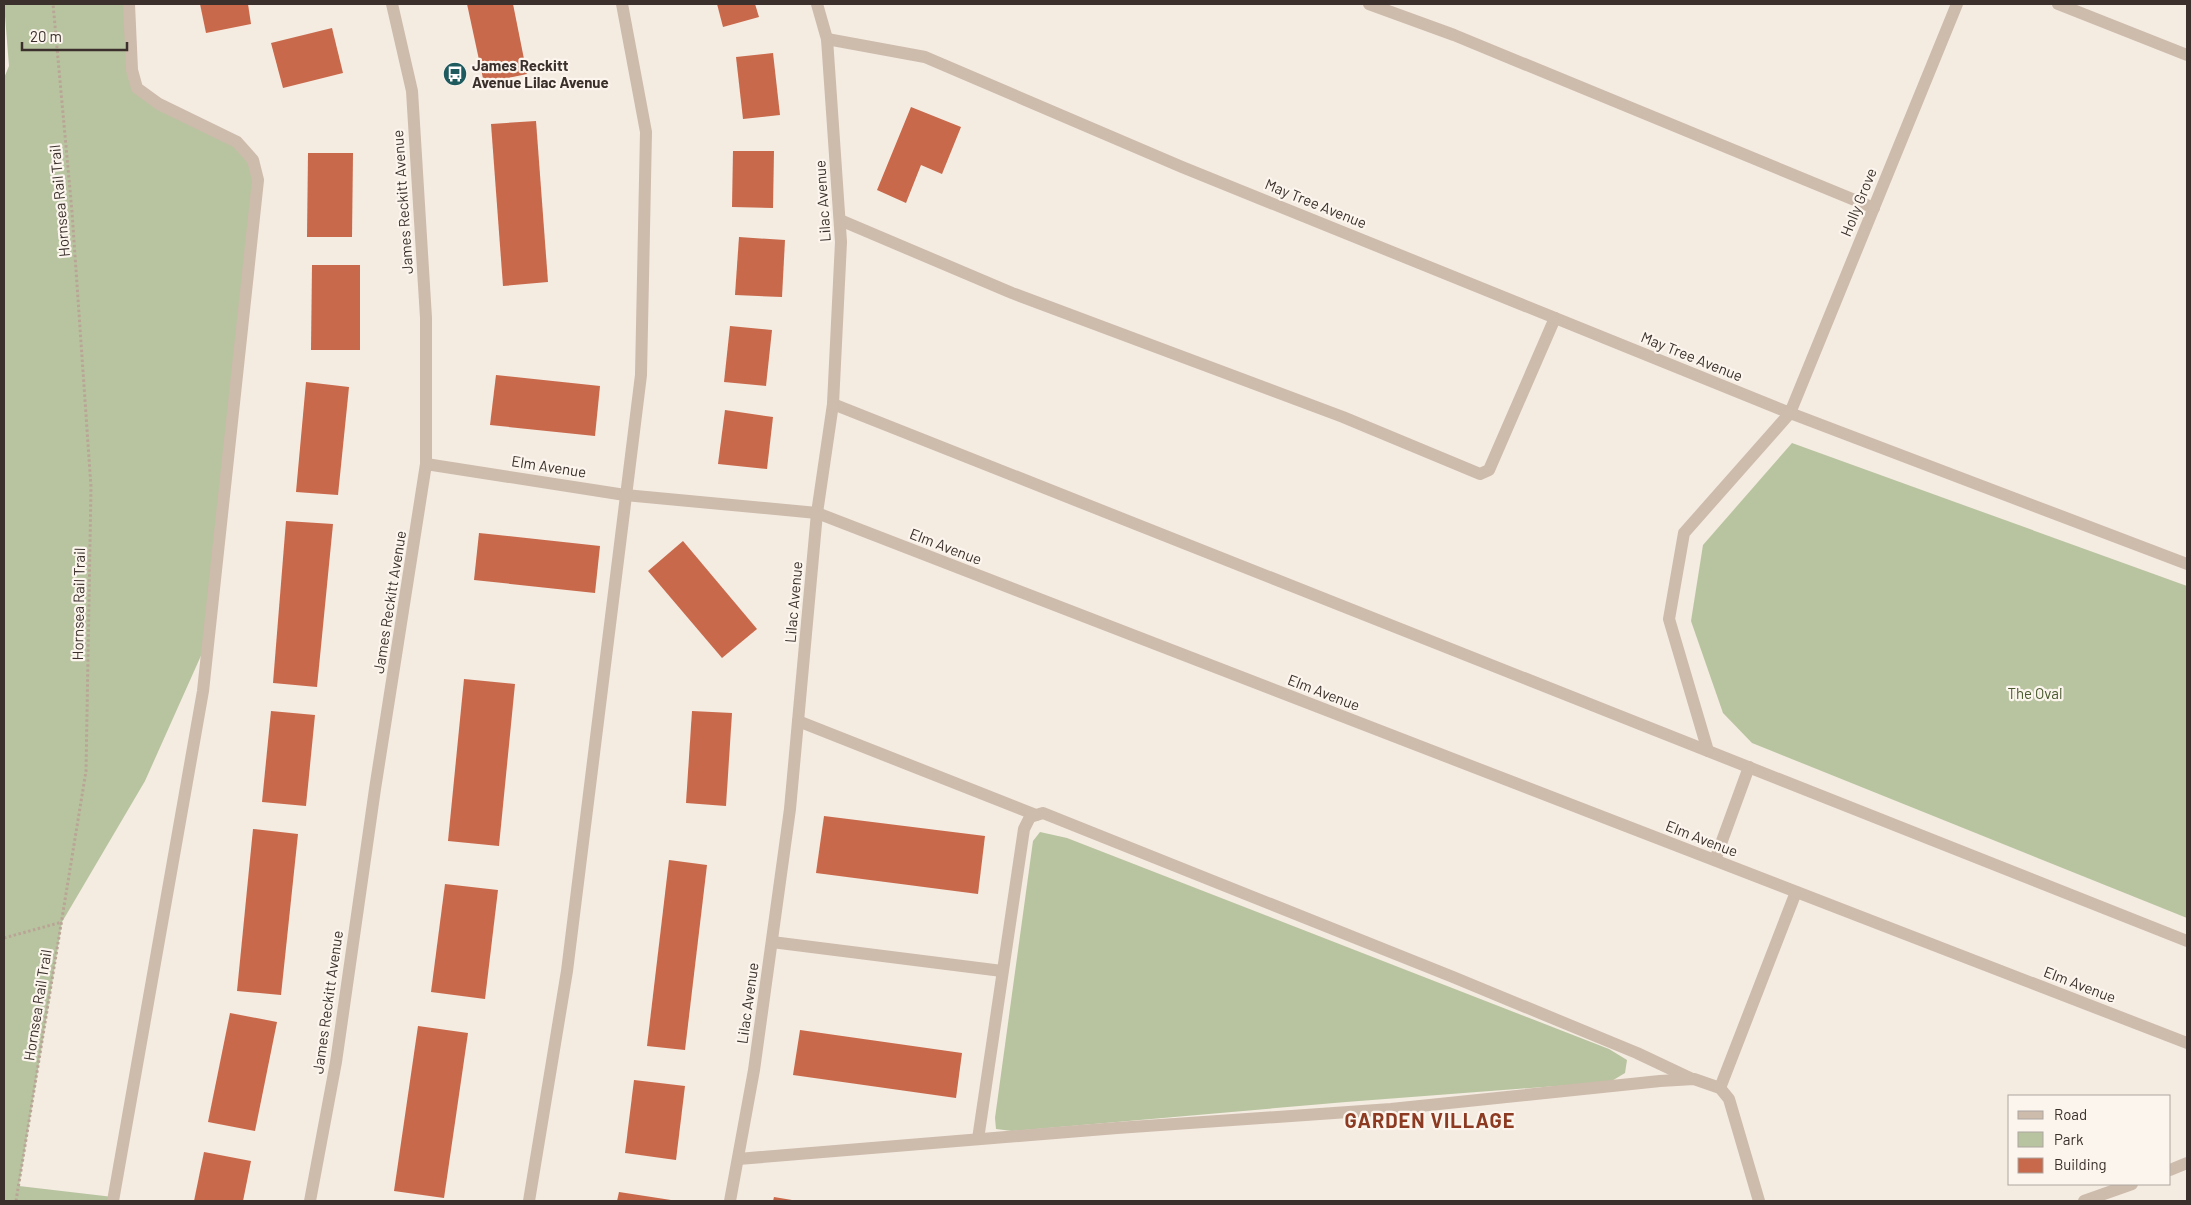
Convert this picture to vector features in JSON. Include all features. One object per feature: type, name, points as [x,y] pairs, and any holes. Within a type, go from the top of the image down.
[{"type":"street","points":[[113,1201],[203,691],[258,180],[252,160],[237,142],[158,104],[137,88],[132,70],[129,4]]},
{"type":"street","name":"James Reckitt Avenue","points":[[310,1201],[336,1062],[374,789],[426,464],[426,318],[412,101],[392,4]]},
{"type":"street","points":[[529,1201],[548,1097],[567,971],[641,375],[646,132],[622,4]]},
{"type":"street","name":"Lilac Avenue","points":[[730,1201],[754,1070],[790,809],[817,513],[833,404],[841,242],[827,38],[817,4]]},
{"type":"street","points":[[1369,4],[1454,35],[1874,208]]},
{"type":"street","name":"Holly Grove","points":[[1790,413],[1957,4]]},
{"type":"street","points":[[2058,4],[2187,55]]},
{"type":"street","name":"May Tree Avenue","points":[[827,38],[925,57],[1182,167],[1790,413]]},
{"type":"street","points":[[840,220],[1012,293],[1342,417],[1480,474],[1489,470],[1555,318]]},
{"type":"street","points":[[833,404],[2187,941]]},
{"type":"street","points":[[1708,750],[1669,619],[1684,534],[1790,413],[2187,564]]},
{"type":"street","name":"Elm Avenue","points":[[426,464],[625,495],[817,513],[2187,1043]]},
{"type":"street","points":[[798,721],[1036,815]]},
{"type":"street","points":[[1715,860],[1749,767]]},
{"type":"street","points":[[978,1139],[1024,830],[1030,817],[1043,813],[1060,818],[1637,1053],[1694,1079],[1720,1088],[1729,1099],[1759,1201]]},
{"type":"street","points":[[1720,1088],[1796,892]]},
{"type":"street","points":[[772,942],[1002,971]]},
{"type":"street","points":[[738,1159],[978,1139],[1391,1109],[1694,1079]]},
{"type":"street","points":[[2171,1170],[2187,1164]]},
{"type":"street","points":[[2084,1201],[2129,1185]]},
{"type":"path","name":"Hornsea Rail Trail","points":[[16,1201],[86,771],[91,487],[72,212],[53,4]]},
{"type":"path","points":[[4,938],[62,922]]},
{"type":"green space","points":[[4,4],[131,4],[137,88],[237,142],[258,180],[208,640],[145,781],[62,922],[19,1186],[113,1197],[113,1201],[4,1201],[4,78],[9,66]]},
{"type":"green space","name":"The Oval","points":[[1792,443],[2187,586],[2187,918],[1752,743],[1723,713],[1691,621],[1703,545]]},
{"type":"green space","points":[[1040,832],[1067,838],[1609,1049],[1627,1060],[1625,1073],[1610,1082],[1346,1102],[1012,1131],[996,1129],[995,1118],[1033,841]]},
{"type":"building","points":[[200,4],[248,4],[251,24],[206,33]]},
{"type":"building","points":[[467,4],[513,4],[527,74],[484,83]]},
{"type":"building","points":[[717,4],[755,4],[759,17],[723,27]]},
{"type":"building","points":[[332,28],[343,73],[283,88],[271,43]]},
{"type":"building","points":[[773,53],[780,115],[743,119],[736,57]]},
{"type":"building","points":[[911,107],[961,127],[942,174],[921,165],[906,203],[877,190]]},
{"type":"building","points":[[536,121],[548,282],[503,286],[491,124]]},
{"type":"building","points":[[733,151],[774,151],[773,208],[732,207]]},
{"type":"building","points":[[308,153],[353,153],[352,237],[307,237]]},
{"type":"building","points":[[739,237],[785,240],[782,297],[735,295]]},
{"type":"building","points":[[312,265],[360,265],[360,350],[311,350]]},
{"type":"building","points":[[730,326],[772,330],[766,386],[724,382]]},
{"type":"building","points":[[496,375],[600,386],[595,436],[490,425]]},
{"type":"building","points":[[306,382],[349,387],[338,495],[296,492]]},
{"type":"building","points":[[725,410],[773,417],[767,469],[718,464]]},
{"type":"building","points":[[286,521],[333,524],[317,687],[273,683]]},
{"type":"building","points":[[479,533],[600,546],[595,593],[474,580]]},
{"type":"building","points":[[683,541],[757,629],[722,658],[648,571]]},
{"type":"building","points":[[464,679],[515,684],[499,846],[448,841]]},
{"type":"building","points":[[271,711],[315,715],[306,806],[262,802]]},
{"type":"building","points":[[692,711],[732,713],[726,806],[686,803]]},
{"type":"building","points":[[824,816],[985,836],[978,894],[816,873]]},
{"type":"building","points":[[253,829],[298,834],[281,995],[237,991]]},
{"type":"building","points":[[669,860],[707,865],[685,1050],[647,1046]]},
{"type":"building","points":[[445,884],[498,890],[485,999],[431,992]]},
{"type":"building","points":[[230,1013],[277,1022],[255,1131],[208,1122]]},
{"type":"building","points":[[418,1026],[468,1033],[444,1198],[394,1191]]},
{"type":"building","points":[[800,1030],[962,1053],[956,1098],[793,1075]]},
{"type":"building","points":[[634,1080],[685,1086],[676,1160],[625,1153]]},
{"type":"building","points":[[204,1152],[251,1161],[243,1201],[194,1201]]},
{"type":"building","points":[[619,1192],[671,1200],[671,1201],[617,1201]]},
{"type":"building","points":[[774,1197],[792,1200],[792,1201],[773,1201]]},
{"type":"place","name":"James Reckitt Avenue Lilac Avenue","points":[[455,74]]},
{"type":"district","name":"GARDEN VILLAGE","points":[[1430,1120]]}]
